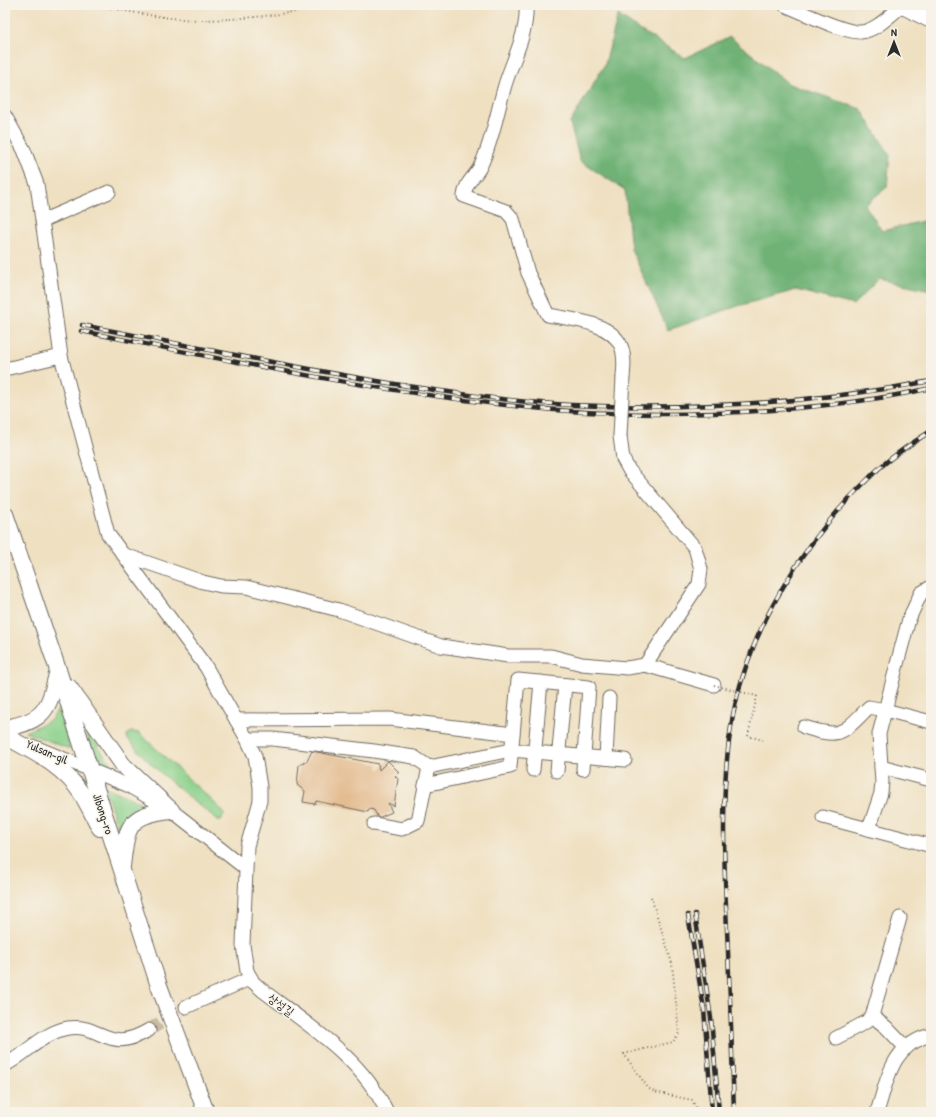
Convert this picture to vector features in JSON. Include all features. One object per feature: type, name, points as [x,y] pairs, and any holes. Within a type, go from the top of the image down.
[{"type":"main road","points":[[902,5],[931,20]]},
{"type":"main road","name":"Jibong-ro","points":[[5,514],[58,670],[88,769],[158,983],[206,1112]]},
{"type":"main road","points":[[5,728],[17,726],[31,720],[44,711],[50,703],[58,670]]},
{"type":"main road","points":[[58,670],[96,728],[123,765],[171,810]]},
{"type":"main road","points":[[5,735],[45,758],[71,780],[81,792],[121,871]]},
{"type":"main road","points":[[121,871],[128,829],[142,815],[150,812],[171,810]]},
{"type":"street","points":[[526,5],[525,28],[505,85],[495,126],[480,166],[465,186],[464,196],[506,211],[513,218],[528,273],[548,315],[596,325],[612,334],[618,341],[623,354],[620,436],[623,459],[630,470],[695,548],[701,569],[699,584],[645,665]]},
{"type":"street","points":[[785,5],[843,29],[861,32],[872,29],[902,5]]},
{"type":"street","name":"상성길","points":[[5,116],[24,150],[34,174],[40,195],[61,356],[104,523],[111,539],[125,555],[206,667],[255,756],[260,787],[260,801],[247,846],[245,868],[243,945],[247,971],[262,990],[344,1053],[362,1074],[387,1112]]},
{"type":"street","points":[[44,220],[109,192]]},
{"type":"street","points":[[5,369],[61,356]]},
{"type":"street","points":[[125,555],[203,582],[221,586],[246,587],[339,610],[442,646],[508,656],[551,656],[582,664],[627,668],[645,665],[714,685]]},
{"type":"street","points":[[869,829],[881,793],[879,734],[885,710],[909,619],[921,594],[931,587]]},
{"type":"street","points":[[425,785],[510,767],[518,680],[589,687],[583,762]]},
{"type":"street","points":[[533,770],[541,682]]},
{"type":"street","points":[[557,771],[565,685]]},
{"type":"street","points":[[606,758],[609,698]]},
{"type":"street","points":[[804,727],[830,735],[848,728],[869,707],[931,722]]},
{"type":"street","points":[[236,720],[390,719],[513,734]]},
{"type":"street","name":"Yulsan-gil","points":[[5,735],[127,785],[171,810],[245,868]]},
{"type":"street","points":[[247,739],[273,739],[374,751],[414,758],[429,767],[511,750],[559,754],[583,762],[606,758],[625,760]]},
{"type":"street","points":[[374,824],[402,829],[418,821],[429,767]]},
{"type":"street","points":[[881,767],[931,780]]},
{"type":"street","points":[[824,817],[928,845]]},
{"type":"street","points":[[836,1038],[866,1022],[872,1016],[900,918]]},
{"type":"street","points":[[186,1007],[251,978]]},
{"type":"street","points":[[872,1016],[886,1027],[906,1048]]},
{"type":"street","points":[[5,1065],[16,1059],[42,1039],[66,1028],[79,1028],[112,1039],[121,1040],[136,1037],[149,1030]]},
{"type":"street","points":[[877,1112],[896,1057],[906,1048],[931,1035]]},
{"type":"path","points":[[95,5],[130,12],[204,20],[290,13],[332,5]]},
{"type":"path","points":[[714,685],[757,696],[748,736],[763,740]]},
{"type":"path","points":[[651,897],[672,963],[680,1033],[673,1042],[624,1054],[648,1088],[662,1095],[692,1100],[698,1112]]},
{"type":"green space","points":[[618,15],[685,58],[730,37],[789,84],[861,109],[890,155],[887,187],[865,205],[882,231],[931,219],[931,290],[879,279],[853,305],[796,290],[738,306],[668,330],[631,249],[625,190],[580,161],[570,123],[605,64]]},
{"type":"green space","points":[[59,708],[70,749],[25,732],[51,720]]},
{"type":"green space","points":[[83,723],[102,752],[117,770],[95,758]]},
{"type":"green space","points":[[131,732],[139,733],[222,810],[224,815],[221,820],[218,820],[194,801],[148,760],[127,738],[127,735]]},
{"type":"green space","points":[[104,786],[146,805],[137,808],[125,816],[118,828]]},
{"type":"building","points":[[312,751],[378,764],[379,770],[388,761],[399,772],[395,776],[398,779],[394,806],[388,803],[392,812],[378,818],[374,810],[369,809],[368,812],[316,801],[315,804],[303,802],[305,791],[297,785],[299,765],[307,761]]},
{"type":"tunnel","points":[[149,1030],[186,1007]]},
{"type":"railway","points":[[82,325],[277,363],[395,384],[461,394],[549,404],[662,407],[751,404],[841,395],[931,381]]},
{"type":"railway","points":[[81,331],[243,363],[405,392],[514,406],[579,412],[676,414],[773,410],[852,402],[931,388]]},
{"type":"railway","points":[[734,1112],[724,822],[726,769],[729,742],[733,715],[741,682],[752,650],[766,618],[783,587],[822,530],[845,503],[882,465],[931,431]]},
{"type":"railway","points":[[695,914],[711,1018],[719,1112]]},
{"type":"railway","points":[[688,915],[704,1009],[712,1112]]}]
